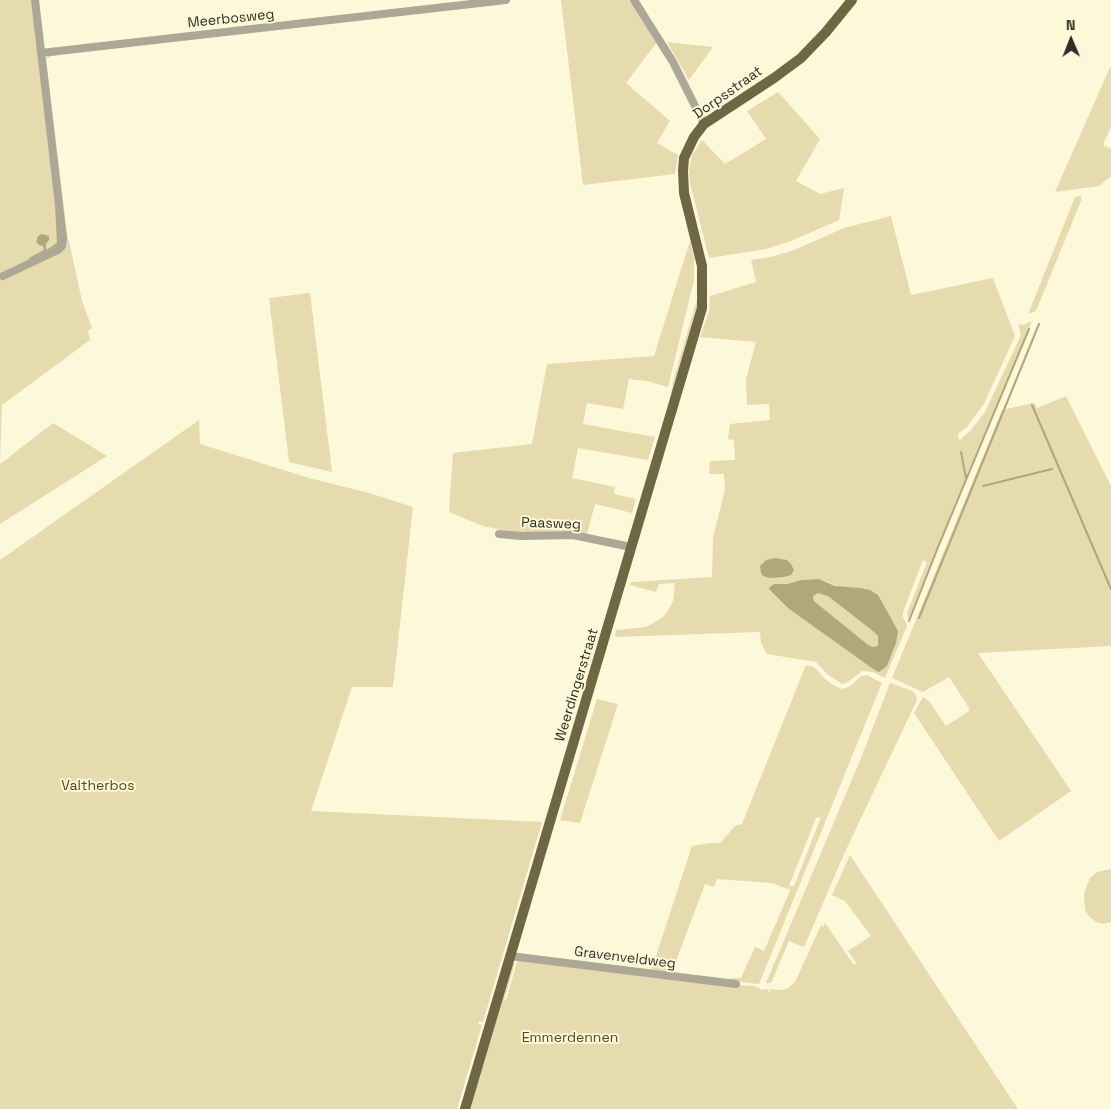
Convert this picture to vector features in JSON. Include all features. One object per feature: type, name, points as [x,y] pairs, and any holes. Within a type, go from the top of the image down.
[{"type":"main road","name":"Dorpsstraat","points":[[702,266],[684,193],[684,158],[694,137],[704,124],[801,58],[826,32],[852,0]]},
{"type":"main road","name":"Weerdingerstraat","points":[[465,1109],[702,308],[702,266]]},
{"type":"street","points":[[3,276],[62,246],[63,239],[35,0]]},
{"type":"street","name":"Meerbosweg","points":[[42,53],[506,0]]},
{"type":"street","points":[[634,0],[673,62],[704,124]]},
{"type":"street","name":"Paasweg","points":[[499,534],[521,536],[573,535],[631,547]]},
{"type":"street","name":"Gravenveldweg","points":[[510,956],[736,984]]},
{"type":"green space","points":[[0,0],[34,0],[64,249],[66,248],[44,63],[48,56],[60,53],[60,55],[51,56],[46,60],[68,240],[82,301],[92,328],[88,331],[90,340],[2,405],[0,464]]},
{"type":"green space","points":[[561,0],[629,0],[657,42],[626,83],[670,121],[657,143],[678,155],[675,174],[583,185]]},
{"type":"green space","points":[[667,42],[713,47],[689,80]]},
{"type":"green space","points":[[1111,65],[1111,126],[1103,145],[1111,149],[1111,176],[1099,186],[1055,192]]},
{"type":"green space","points":[[778,92],[820,139],[796,181],[820,194],[844,188],[839,220],[791,241],[766,249],[709,258],[690,183],[689,170],[692,155],[702,140],[725,164],[766,139],[747,111]]},
{"type":"green space","points":[[1081,196],[1081,201],[1036,311],[1028,314],[1075,197]]},
{"type":"green space","points":[[891,216],[911,295],[993,278],[1015,336],[984,404],[967,427],[958,434],[959,441],[972,429],[985,412],[1021,335],[1018,324],[1023,325],[1032,321],[909,621],[907,613],[927,562],[923,560],[903,612],[907,626],[885,678],[873,672],[862,671],[848,682],[842,684],[827,674],[816,662],[767,654],[761,643],[760,632],[615,637],[616,630],[646,627],[662,618],[673,601],[675,583],[659,584],[656,592],[630,585],[631,582],[712,577],[713,538],[725,490],[724,474],[709,474],[710,461],[735,460],[734,440],[728,439],[730,424],[770,420],[769,404],[747,405],[746,379],[756,342],[700,337],[709,311],[710,296],[756,282],[751,260],[771,257],[794,250],[844,228]],"holes":[[[819,579],[840,587],[896,643],[876,671],[778,584]]]},
{"type":"green space","points":[[690,241],[694,258],[694,280],[668,387],[647,381],[629,379],[623,409],[587,403],[583,424],[655,437],[648,460],[578,448],[572,478],[615,487],[614,494],[636,499],[632,513],[595,504],[587,534],[561,531],[524,533],[507,531],[483,526],[449,512],[453,453],[532,444],[547,364],[654,356]]},
{"type":"green space","points":[[310,293],[332,472],[289,462],[269,298]]},
{"type":"green space","points":[[699,293],[697,309],[669,409],[673,381]]},
{"type":"green space","points":[[1066,396],[1111,486],[1111,646],[978,653],[1071,791],[999,841],[914,713],[923,697],[929,701],[946,726],[969,711],[969,708],[949,677],[923,692],[892,678],[1002,410],[1034,403],[1037,408]]},
{"type":"green space","name":"Valtherbos","points":[[199,420],[200,444],[309,478],[369,493],[413,507],[393,687],[352,687],[311,811],[542,822],[483,1022],[479,1021],[478,1024],[482,1025],[457,1109],[0,1109],[0,560]]},
{"type":"green space","points":[[53,423],[107,456],[0,524],[0,464]]},
{"type":"green space","points":[[815,593],[828,595],[874,632],[878,636],[878,646],[873,647],[867,644],[814,601],[813,596]]},
{"type":"green space","points":[[806,665],[814,667],[824,678],[842,689],[849,687],[860,677],[867,675],[882,683],[759,984],[732,981],[732,978],[741,978],[755,947],[764,951],[789,893],[790,890],[772,883],[717,879],[714,887],[705,884],[676,961],[675,974],[651,971],[692,846],[720,843],[735,826],[742,824]],"holes":[[[821,817],[794,886],[789,886],[816,818]]]},
{"type":"green space","points":[[890,683],[912,691],[916,695],[917,700],[845,852],[804,947],[789,941],[771,983],[766,983],[861,758]]},
{"type":"green space","points":[[597,699],[618,704],[580,823],[560,820]]},
{"type":"green space","name":"Emmerdennen","points":[[850,855],[1018,1109],[469,1109],[512,962],[515,963],[504,1000],[506,1000],[518,959],[710,983],[754,986],[760,988],[760,990],[769,989],[768,991],[770,992],[771,989],[781,990],[788,988],[795,982],[821,925],[823,927],[825,923],[854,965],[856,963],[848,951],[871,936],[845,901],[832,895]]},
{"type":"green space","points":[[1111,869],[1111,922],[1104,924],[1096,922],[1085,910],[1084,893],[1090,878],[1097,872]]},
{"type":"shaded area","points":[[55,204],[60,239],[59,245],[30,259],[44,250],[43,246],[36,242],[38,236],[42,234],[49,236],[46,250],[57,243]]},
{"type":"shaded area","points":[[775,558],[787,560],[791,564],[794,570],[791,575],[770,578],[763,576],[760,566],[766,560]]},
{"type":"shaded area","points":[[819,579],[835,586],[870,590],[878,595],[898,631],[896,643],[887,666],[879,672],[876,671],[788,608],[769,589],[774,584],[787,584],[801,580]],"holes":[[[818,593],[828,596],[874,632],[878,636],[878,646],[873,647],[867,644],[814,601],[813,596]]]},
{"type":"waterway","points":[[919,618],[1039,324]]},
{"type":"waterway","points":[[909,621],[1029,329]]},
{"type":"waterway","points":[[1032,405],[1111,589]]},
{"type":"waterway","points":[[961,452],[966,478]]},
{"type":"waterway","points":[[983,486],[1052,469]]}]
